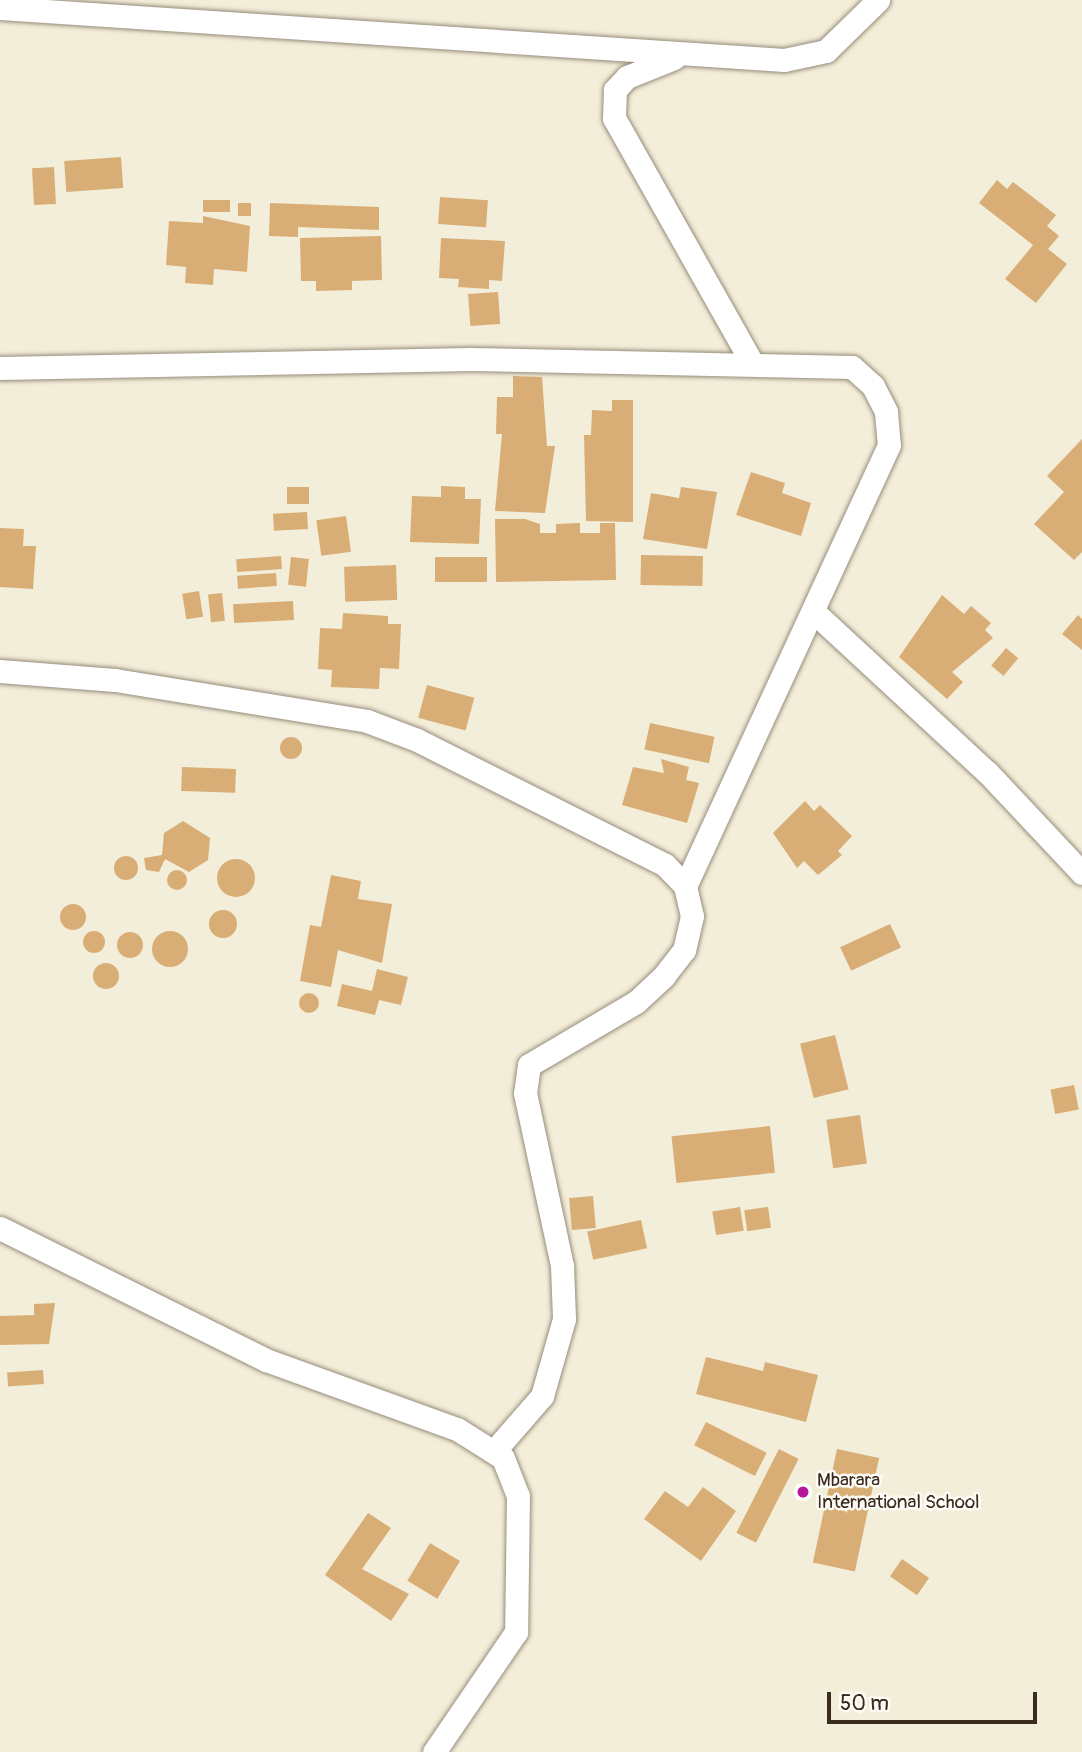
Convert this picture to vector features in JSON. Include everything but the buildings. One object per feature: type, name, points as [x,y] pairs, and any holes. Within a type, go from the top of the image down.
[{"type":"street","points":[[0,8],[443,33],[683,55],[785,60],[826,51],[878,0]]},
{"type":"street","points":[[683,55],[627,77],[615,90],[614,118],[752,363]]},
{"type":"street","points":[[0,368],[471,359],[852,367],[873,386],[886,412],[889,445],[878,479],[685,886],[689,928],[684,950],[664,976],[636,1002],[529,1065],[525,1093],[562,1266],[564,1319],[542,1396],[495,1450]]},
{"type":"street","points":[[815,613],[988,773],[1082,873]]},
{"type":"street","points":[[0,671],[115,680],[367,721],[417,740],[665,864],[685,886]]},
{"type":"street","points":[[0,1228],[266,1360],[457,1429],[495,1450],[518,1496],[521,1609],[507,1652],[434,1752]]},
{"type":"place","name":"Mbarara International School","points":[[803,1492]]}]
